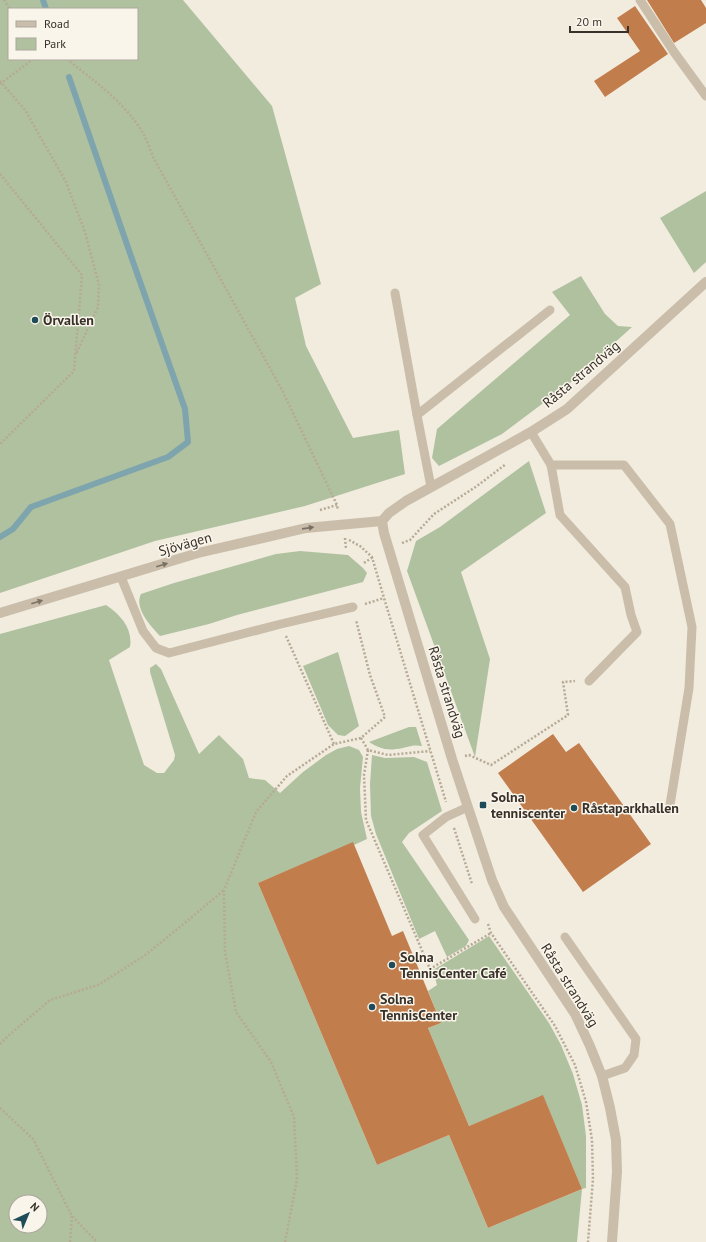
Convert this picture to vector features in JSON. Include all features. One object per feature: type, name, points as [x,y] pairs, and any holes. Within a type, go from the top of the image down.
[{"type":"street","name":"Råsta strandväg","points":[[612,1242],[617,1172],[616,1140],[602,1076],[575,1014],[504,907],[492,880],[450,751],[384,533],[382,521],[389,513],[400,505],[531,432],[567,409],[706,282]]},
{"type":"street","name":"Sjövägen","points":[[0,614],[198,553],[299,530],[382,521]]},
{"type":"lane","points":[[640,0],[674,52],[706,96]]},
{"type":"lane","points":[[395,293],[431,487]]},
{"type":"lane","points":[[417,415],[550,310]]},
{"type":"lane","points":[[531,432],[551,465],[560,515],[625,587],[631,615],[637,632],[589,681]]},
{"type":"lane","points":[[551,465],[624,465],[670,524],[692,627],[689,688],[670,805]]},
{"type":"lane","points":[[121,577],[143,631],[156,648],[170,653],[281,624],[353,608]]},
{"type":"lane","points":[[468,807],[446,817],[423,835],[475,919]]},
{"type":"lane","points":[[565,937],[636,1039],[634,1055],[625,1068],[602,1076]]},
{"type":"path","points":[[31,60],[1,83],[25,110],[66,182],[85,232],[99,285],[98,307],[75,356]]},
{"type":"path","points":[[68,60],[97,83],[123,107],[142,131],[154,159],[282,390],[337,505]]},
{"type":"path","points":[[0,174],[82,275],[74,371],[0,444]]},
{"type":"path","points":[[346,549],[345,537],[360,546],[372,557],[473,888]]},
{"type":"path","points":[[364,563],[372,557]]},
{"type":"path","points":[[285,1242],[297,1179],[294,1117],[271,1062],[236,1012],[225,952],[224,890],[256,812],[287,776],[334,744],[361,738],[386,717],[370,675],[353,608],[384,598]]},
{"type":"path","points":[[281,624],[334,744]]},
{"type":"path","points":[[469,755],[490,765],[568,715],[563,682]]},
{"type":"path","points":[[361,738],[368,750],[364,775],[366,820],[430,969],[491,933]]},
{"type":"path","points":[[368,750],[388,755],[430,751]]},
{"type":"path","points":[[0,1044],[50,1000],[98,985],[144,956],[224,890]]},
{"type":"path","points":[[487,922],[491,933],[555,1026],[575,1065],[586,1102],[592,1140],[593,1178],[588,1242]]},
{"type":"path","points":[[0,1108],[32,1139],[72,1216],[97,1242]]},
{"type":"path","points":[[70,1242],[72,1216]]},
{"type":"green space","points":[[0,0],[183,0],[272,106],[321,284],[295,298],[306,346],[353,438],[399,430],[405,474],[305,506],[155,541],[0,593]]},
{"type":"green space","points":[[706,191],[706,262],[694,273],[660,218]]},
{"type":"green space","points":[[581,276],[605,314],[618,326],[632,327],[570,383],[502,434],[439,466],[432,458],[437,429],[570,315],[552,292]]},
{"type":"green space","points":[[529,461],[546,513],[461,572],[490,659],[475,757],[407,571],[416,541],[440,527]]},
{"type":"green space","points":[[300,551],[348,555],[367,573],[363,582],[160,636],[141,611],[139,599],[141,594],[276,554]]},
{"type":"green space","points":[[106,605],[121,618],[130,634],[130,647],[109,660],[144,765],[157,773],[164,773],[174,760],[175,755],[150,672],[150,668],[156,664],[161,669],[199,754],[219,735],[243,759],[249,778],[265,780],[280,793],[303,772],[337,749],[349,746],[359,750],[363,757],[360,788],[361,812],[367,839],[354,845],[353,843],[258,883],[377,1165],[449,1135],[488,1228],[582,1189],[577,1242],[0,1242],[0,634]]},
{"type":"green space","points":[[338,652],[359,726],[345,736],[338,735],[328,725],[303,666]]},
{"type":"green space","points":[[409,727],[416,727],[422,746],[415,745],[400,749],[385,749],[369,742]]},
{"type":"green space","points":[[372,755],[385,758],[414,757],[427,762],[442,811],[409,833],[402,842],[469,940],[466,946],[447,957],[435,931],[419,939],[376,834],[371,816],[370,784]]},
{"type":"green space","points":[[489,936],[549,1023],[561,1045],[573,1074],[582,1105],[586,1136],[586,1188],[582,1189],[543,1096],[469,1126],[428,1028],[441,1023],[428,991],[437,985],[433,970]]},
{"type":"building","points":[[647,0],[701,0],[706,8],[706,23],[674,43]]},
{"type":"building","points":[[635,6],[668,54],[605,97],[594,81],[640,51],[617,18]]},
{"type":"building","name":"Råstaparkhallen","points":[[553,734],[566,752],[579,743],[651,844],[583,892],[498,773]]},
{"type":"building","name":"Solna TennisCenter","points":[[353,842],[392,936],[403,931],[441,1023],[428,1028],[469,1126],[543,1095],[582,1189],[488,1228],[449,1135],[377,1165],[258,883]]},
{"type":"waterway","points":[[43,0],[46,8]]},
{"type":"waterway","points":[[0,537],[13,529],[31,507],[168,457],[188,442],[185,409],[69,77]]},
{"type":"place","name":"Örvallen","points":[[35,320]]},
{"type":"place","name":"Solna tenniscenter","points":[[483,805]]},
{"type":"place","name":"Råstaparkhallen","points":[[574,808]]},
{"type":"place","name":"Solna TennisCenter Café","points":[[392,965]]},
{"type":"place","name":"Solna TennisCenter","points":[[372,1007]]}]
